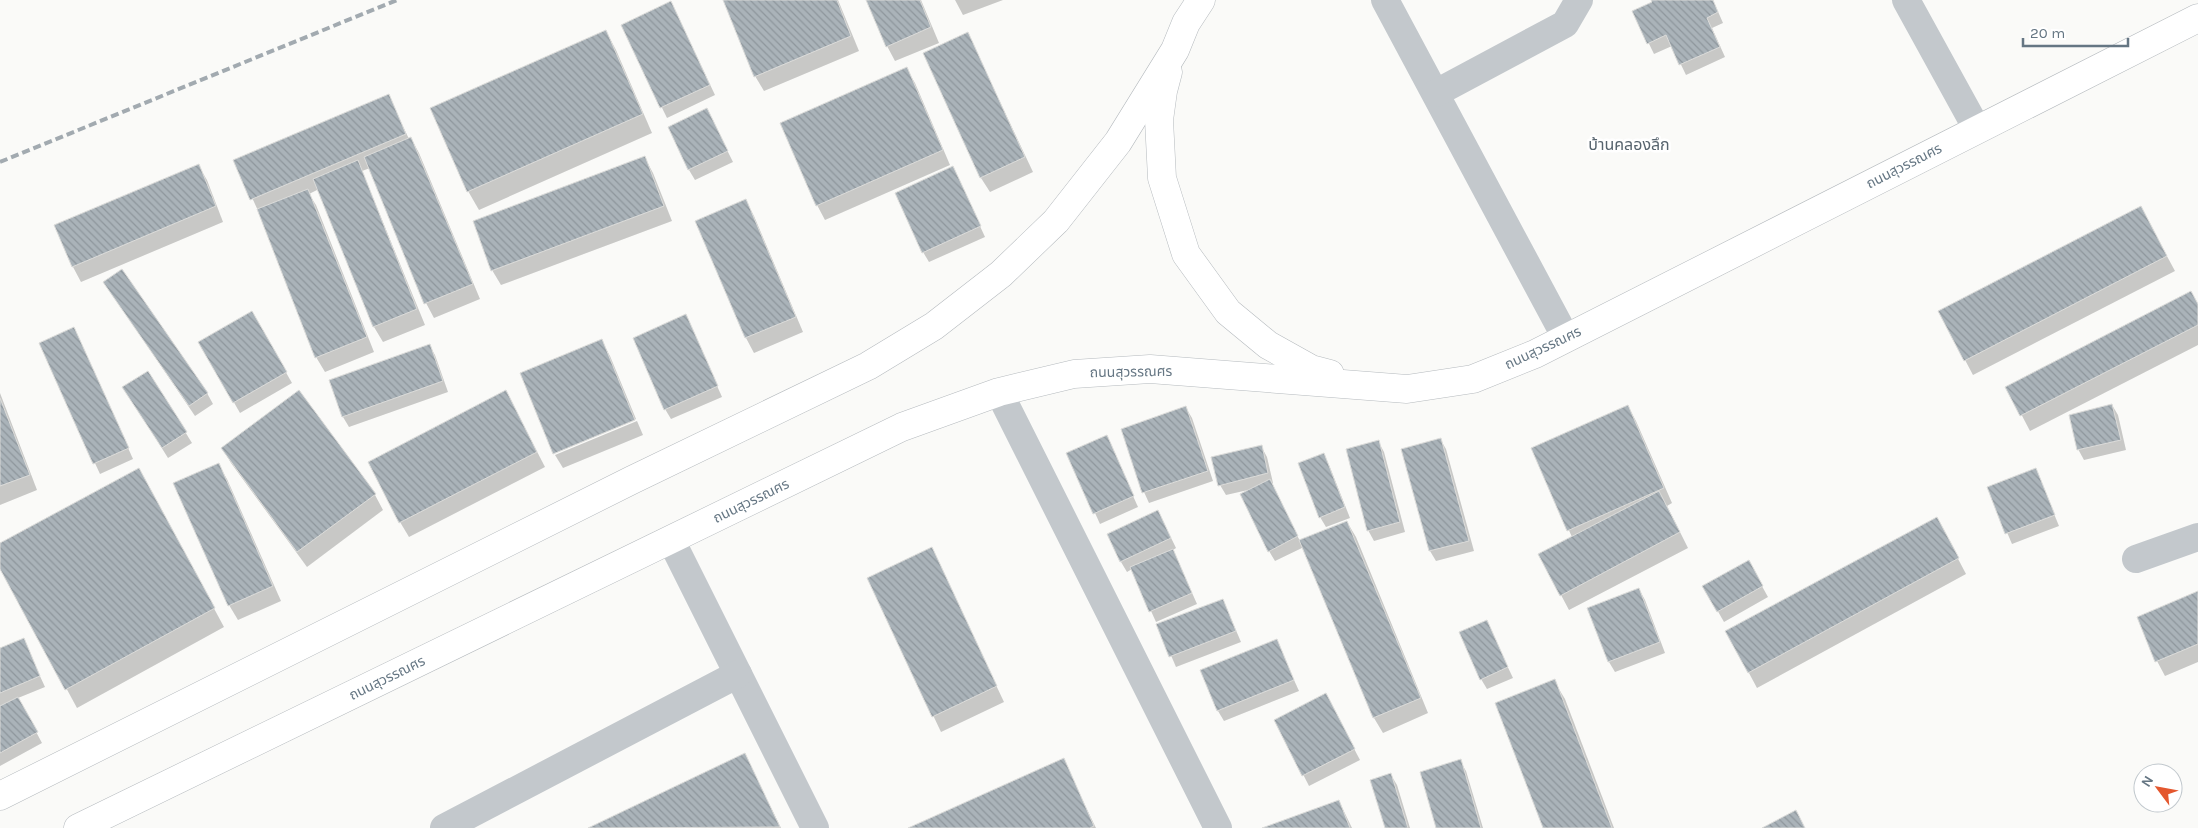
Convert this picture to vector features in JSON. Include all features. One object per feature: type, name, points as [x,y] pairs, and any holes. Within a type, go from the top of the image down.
[{"type":"main road","points":[[0,796],[623,484],[868,366],[934,326],[1001,274],[1056,222],[1118,142],[1174,50],[1186,23],[1201,0]]},
{"type":"main road","name":"ถนนสุวรรณศร","points":[[78,828],[902,427],[998,392],[1074,374],[1150,369],[1407,388],[1473,380],[1535,354],[2198,18]]},
{"type":"main road","points":[[1174,50],[1163,91],[1159,120],[1162,178],[1186,254],[1228,312],[1268,345],[1311,369],[1375,386]]},
{"type":"street","points":[[1385,0],[1566,338]]},
{"type":"street","points":[[1436,93],[1565,24],[1578,0]]},
{"type":"street","points":[[1906,0],[1977,129]]},
{"type":"street","points":[[998,392],[1218,828]]},
{"type":"street","points":[[2136,559],[2198,537]]},
{"type":"street","points":[[671,540],[815,828]]},
{"type":"street","points":[[444,828],[480,820],[738,674]]},
{"type":"building","points":[[723,0],[837,0],[851,36],[754,77]]},
{"type":"building","points":[[866,0],[920,0],[931,27],[886,47]]},
{"type":"building","points":[[1651,0],[1713,0],[1718,12],[1707,18],[1720,47],[1679,65],[1666,35],[1647,44],[1632,11],[1652,2]]},
{"type":"building","points":[[671,1],[710,85],[660,108],[621,25]]},
{"type":"building","points":[[606,30],[643,114],[467,192],[430,108]]},
{"type":"building","points":[[968,32],[1025,157],[980,178],[923,53]]},
{"type":"building","points":[[907,67],[943,150],[816,206],[780,123]]},
{"type":"building","points":[[389,94],[406,134],[250,200],[233,160]]},
{"type":"building","points":[[707,108],[728,151],[688,170],[668,127]]},
{"type":"building","points":[[411,137],[473,284],[424,304],[364,157]]},
{"type":"building","points":[[645,156],[664,206],[491,271],[473,221]]},
{"type":"building","points":[[358,160],[417,309],[373,327],[313,179]]},
{"type":"building","points":[[199,164],[216,206],[72,267],[54,225]]},
{"type":"building","points":[[953,166],[981,226],[922,253],[895,193]]},
{"type":"building","points":[[308,189],[367,337],[315,358],[257,209]]},
{"type":"building","points":[[746,199],[796,317],[745,338],[695,221]]},
{"type":"building","points":[[2141,206],[2167,256],[1964,361],[1938,311]]},
{"type":"building","points":[[122,269],[208,393],[189,406],[103,282]]},
{"type":"building","points":[[2191,291],[2198,304],[2198,325],[2020,416],[2005,387]]},
{"type":"building","points":[[252,311],[287,372],[233,403],[198,342]]},
{"type":"building","points":[[686,314],[718,386],[664,410],[633,338]]},
{"type":"building","points":[[74,327],[129,448],[93,464],[39,343]]},
{"type":"building","points":[[602,339],[635,420],[553,454],[520,373]]},
{"type":"building","points":[[430,344],[443,381],[342,417],[329,380]]},
{"type":"building","points":[[148,371],[187,432],[162,448],[122,387]]},
{"type":"building","points":[[299,390],[376,494],[297,552],[221,448]]},
{"type":"building","points":[[506,390],[537,452],[399,523],[368,462]]},
{"type":"building","points":[[0,398],[30,475],[0,486]]},
{"type":"building","points":[[2112,404],[2121,440],[2077,450],[2069,415]]},
{"type":"building","points":[[1628,405],[1664,488],[1567,531],[1531,448]]},
{"type":"building","points":[[1186,406],[1208,471],[1142,493],[1121,429]]},
{"type":"building","points":[[1107,435],[1134,496],[1093,514],[1066,453]]},
{"type":"building","points":[[1441,438],[1469,541],[1429,551],[1401,449]]},
{"type":"building","points":[[1379,440],[1400,522],[1367,531],[1346,449]]},
{"type":"building","points":[[1262,445],[1268,473],[1218,486],[1211,457]]},
{"type":"building","points":[[1324,453],[1345,507],[1319,518],[1298,463]]},
{"type":"building","points":[[219,463],[273,586],[228,606],[173,483]]},
{"type":"building","points":[[139,468],[215,608],[65,690],[0,569],[0,543]]},
{"type":"building","points":[[2036,468],[2055,515],[2005,534],[1987,487]]},
{"type":"building","points":[[1270,479],[1298,536],[1268,552],[1240,494]]},
{"type":"building","points":[[1659,491],[1680,532],[1560,596],[1538,554]]},
{"type":"building","points":[[1158,510],[1171,538],[1120,562],[1107,534]]},
{"type":"building","points":[[1937,517],[1959,558],[1748,673],[1725,631]]},
{"type":"building","points":[[1347,521],[1421,698],[1373,718],[1299,540]]},
{"type":"building","points":[[932,547],[997,686],[932,717],[867,578]]},
{"type":"building","points":[[1173,549],[1192,593],[1149,612],[1130,567]]},
{"type":"building","points":[[1749,560],[1763,586],[1717,612],[1702,586]]},
{"type":"building","points":[[1639,588],[1660,642],[1608,662],[1587,608]]},
{"type":"building","points":[[2198,591],[2198,644],[2155,662],[2137,617]]},
{"type":"building","points":[[1223,599],[1236,631],[1169,657],[1156,624]]},
{"type":"building","points":[[1487,620],[1508,667],[1480,680],[1459,632]]},
{"type":"building","points":[[24,638],[40,676],[0,693],[0,648]]},
{"type":"building","points":[[1277,639],[1294,680],[1217,711],[1200,670]]},
{"type":"building","points":[[1555,679],[1612,828],[1543,828],[1495,703]]},
{"type":"building","points":[[1326,693],[1355,749],[1302,776],[1274,720]]},
{"type":"building","points":[[18,697],[38,732],[0,753],[0,706]]},
{"type":"building","points":[[745,753],[780,827],[588,828]]},
{"type":"building","points":[[1064,758],[1094,826],[1090,828],[908,828]]},
{"type":"building","points":[[1461,759],[1481,828],[1436,828],[1420,772]]},
{"type":"building","points":[[1391,773],[1408,828],[1385,828],[1370,780]]},
{"type":"building","points":[[1339,800],[1350,828],[1262,828]]},
{"type":"building","points":[[1796,810],[1805,828],[1762,828]]},
{"type":"railway","points":[[0,162],[397,0]]},
{"type":"district","name":"บ้านคลองลึก","points":[[1629,144]]}]
